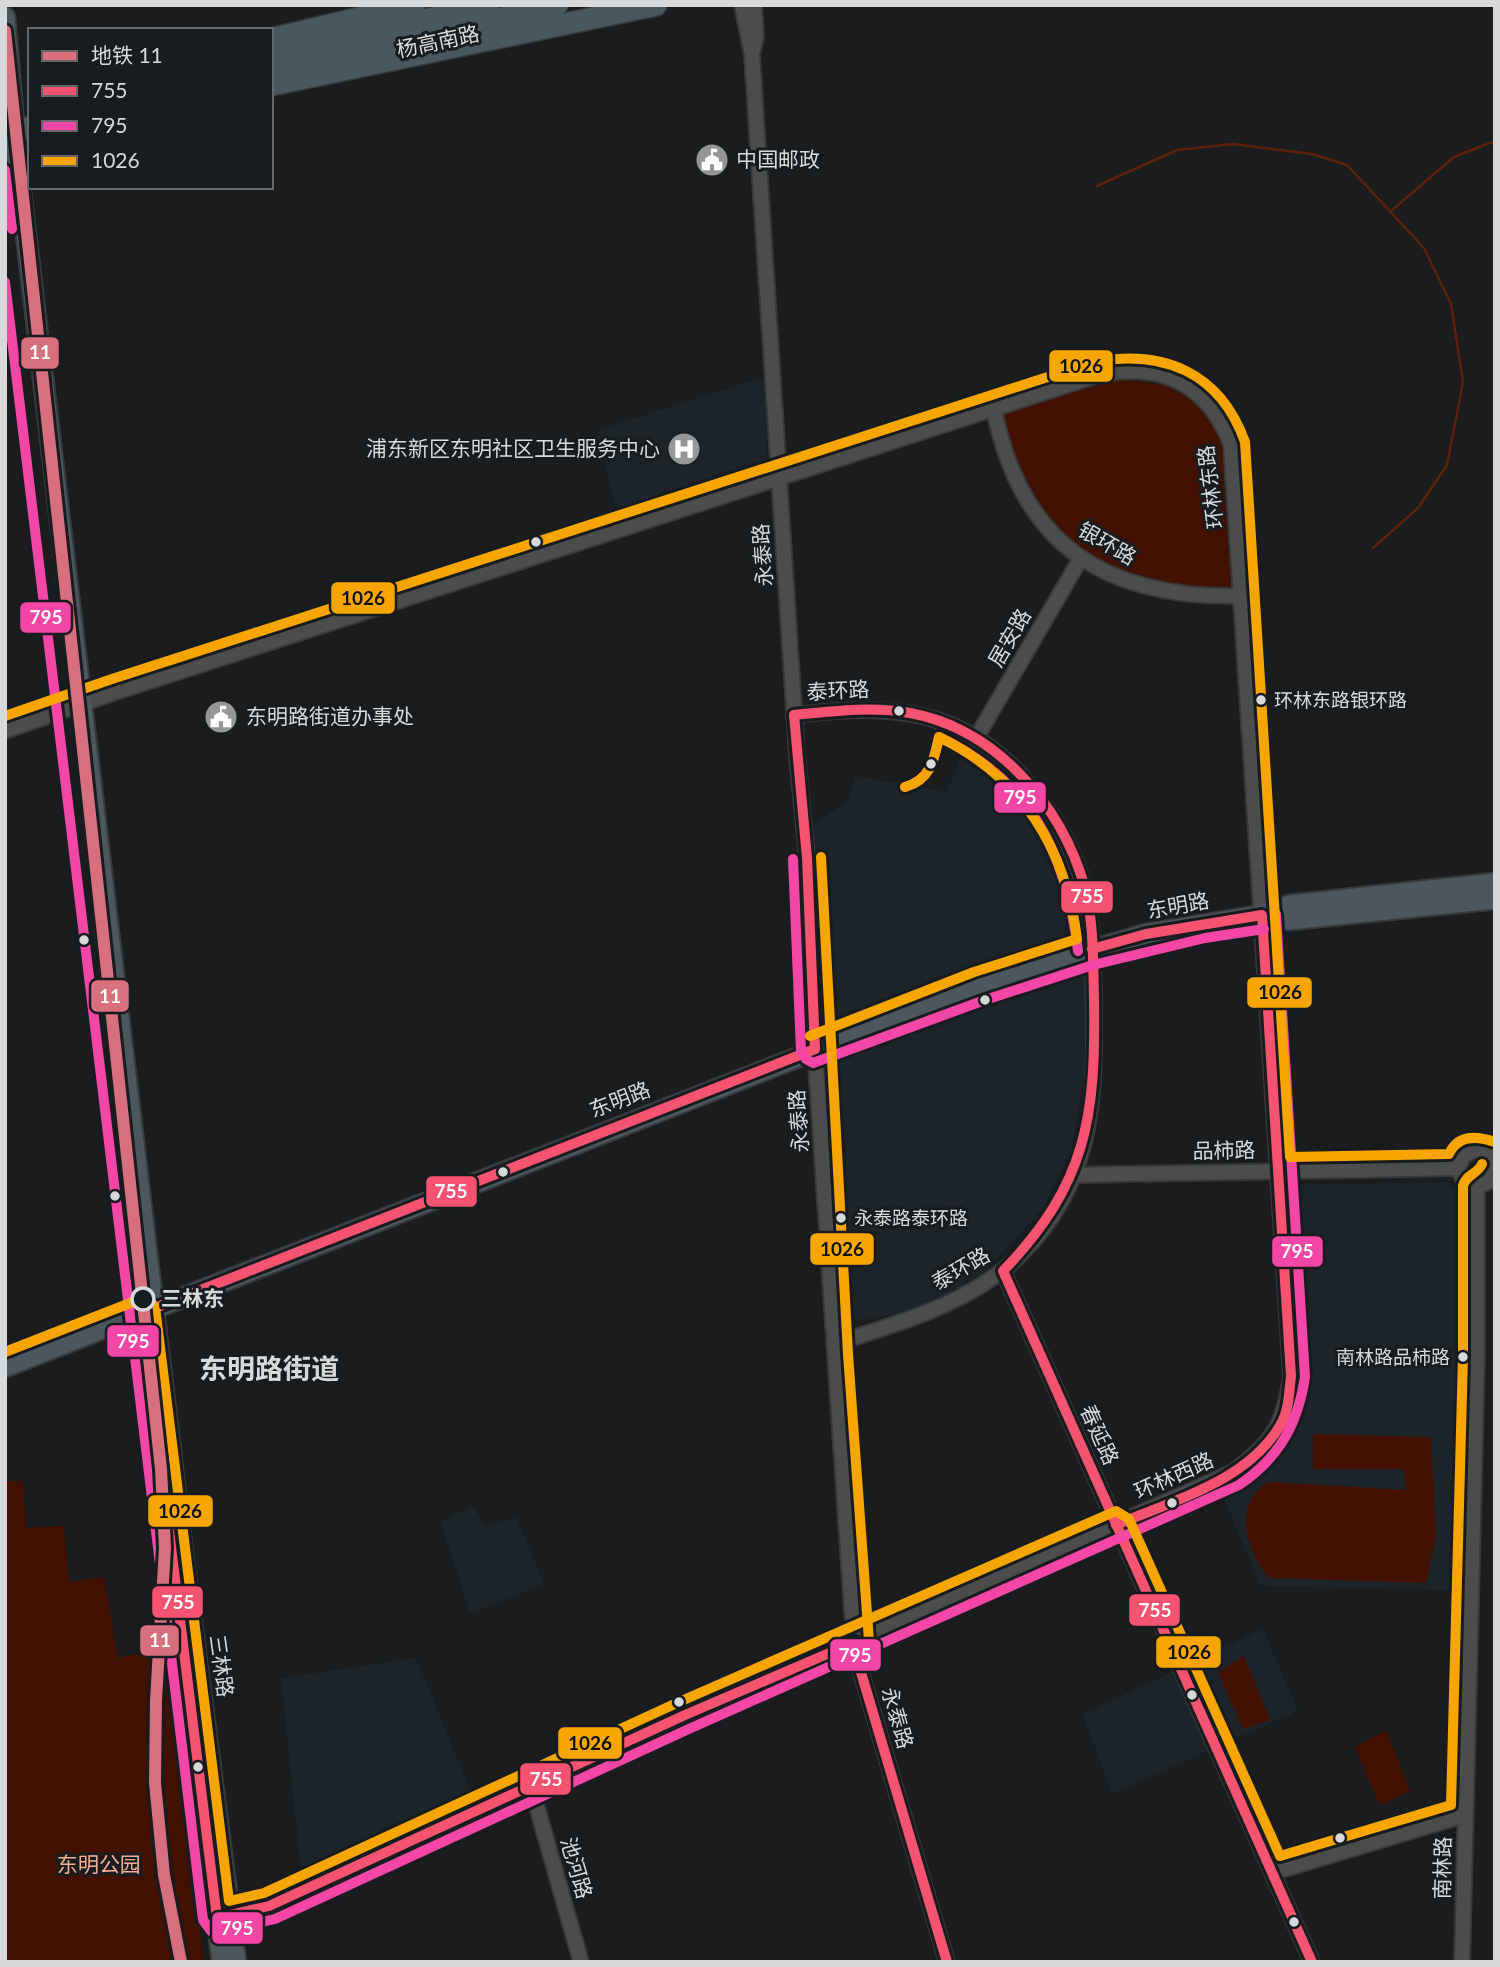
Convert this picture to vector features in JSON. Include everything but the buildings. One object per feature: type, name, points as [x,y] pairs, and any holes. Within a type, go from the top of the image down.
[{"type":"highway","points":[[273,39],[414,5]]},
{"type":"highway","name":"杨高南路","points":[[273,56],[488,5]]},
{"type":"highway","name":"杨高南路","points":[[273,72],[557,5]]},
{"type":"highway","points":[[273,83],[601,9],[628,10],[656,5]]},
{"type":"main road","name":"杨高南路","points":[[273,47],[444,5]]},
{"type":"main road","points":[[5,17],[17,139]]},
{"type":"main road","name":"三林路","points":[[17,139],[8,204],[77,706]]},
{"type":"main road","name":"三林路","points":[[17,139],[77,706],[148,1310],[224,1917],[236,1962]]},
{"type":"main road","name":"东明路","points":[[5,1367],[979,985],[1092,948],[1146,934],[1262,915],[1290,905],[1495,883]]},
{"type":"main road","name":"东明路","points":[[1262,915],[1289,920],[1495,899]]},
{"type":"main road","name":"三林路","points":[[222,1962],[224,1917]]},
{"type":"street","name":"永泰路","points":[[742,5],[752,55],[794,715],[807,858],[815,1049],[855,1642],[947,1962]]},
{"type":"street","name":"永泰路","points":[[752,55],[756,37],[754,5]]},
{"type":"street","name":"环林东路","points":[[5,731],[994,408],[1118,370],[1156,372],[1193,390],[1209,404],[1223,423],[1231,444],[1262,915]]},
{"type":"street","name":"银环路","points":[[994,408],[1004,455],[1018,488],[1051,532],[1081,558],[1118,578],[1166,593],[1242,596]]},
{"type":"street","name":"居安路","points":[[975,740],[1081,558]]},
{"type":"street","name":"泰环路","points":[[794,715],[864,709],[898,712],[928,717],[975,740],[1032,787],[1060,827],[1076,859],[1084,888],[1092,948],[1094,1083],[1090,1120],[1074,1175],[1041,1231],[1003,1271],[980,1286],[926,1312],[834,1344]]},
{"type":"street","name":"环林西路","points":[[224,1917],[269,1906],[1233,1472],[1261,1451],[1282,1423],[1291,1376],[1262,915]]},
{"type":"street","points":[[1476,1150],[1489,1155],[1495,1168],[1490,1181],[1477,1187],[1464,1181],[1458,1168],[1463,1156],[1476,1150]]},
{"type":"street","name":"品柿路","points":[[1074,1175],[1458,1168]]},
{"type":"street","name":"南林路","points":[[1462,1962],[1477,1356],[1477,1187]]},
{"type":"street","name":"春延路","points":[[1003,1271],[1312,1962]]},
{"type":"street","name":"池河路","points":[[531,1786],[581,1962]]},
{"type":"street","points":[[1272,1873],[1465,1815]]},
{"type":"shaded area","name":"浦东新区东明社区卫生服务中心","points":[[764,377],[768,468],[617,512],[597,430]]},
{"type":"shaded area","points":[[967,746],[1019,789],[1066,861],[1081,927],[1086,974],[1084,1074],[1072,1150],[1042,1210],[990,1266],[956,1291],[898,1314],[843,1323],[812,824],[847,803],[855,776],[946,792]]},
{"type":"shaded area","points":[[1447,1182],[1463,1197],[1457,1590],[1261,1586],[1221,1492],[1275,1452],[1297,1420],[1303,1372],[1288,1185]]},
{"type":"shaded area","points":[[473,1506],[486,1527],[516,1517],[544,1584],[470,1613],[441,1522]]},
{"type":"shaded area","points":[[1263,1629],[1298,1711],[1112,1794],[1083,1714]]},
{"type":"shaded area","points":[[416,1658],[472,1795],[301,1870],[281,1678]]},
{"type":"green space","points":[[1121,379],[1165,385],[1195,402],[1216,425],[1222,449],[1231,590],[1173,585],[1118,569],[1093,556],[1071,539],[1050,519],[1027,485],[1014,455],[1002,413]]},
{"type":"green space","points":[[1313,1434],[1431,1437],[1436,1536],[1426,1583],[1269,1578],[1254,1555],[1246,1528],[1250,1502],[1257,1491],[1268,1482],[1406,1490],[1404,1469],[1313,1469]]},
{"type":"green space","name":"东明公园","points":[[5,1481],[23,1481],[26,1528],[64,1526],[69,1582],[104,1577],[118,1658],[174,1647],[203,1962],[10,1962],[5,1955]]},
{"type":"green space","points":[[1244,1656],[1270,1720],[1243,1729],[1218,1672]]},
{"type":"green space","points":[[1386,1730],[1410,1791],[1380,1806],[1355,1747]]},
{"type":"waterway","points":[[1392,210],[1454,157],[1495,141]]},
{"type":"waterway","points":[[1097,186],[1177,150],[1233,144],[1312,154],[1347,165],[1424,248],[1451,304],[1463,382],[1447,465],[1418,508],[1373,548]]},
{"type":"metro line","name":"11","points":[[5,31],[161,1469],[165,1548],[156,1700],[155,1783],[164,1875],[181,1962]]},
{"type":"transit line","name":"795","points":[[5,170],[12,229]]},
{"type":"transit line","name":"795","points":[[5,282],[203,1920],[211,1931],[220,1932],[275,1919],[691,1728],[1239,1485],[1253,1475],[1276,1451],[1292,1425],[1305,1377],[1276,914]]},
{"type":"transit line","name":"1026","points":[[5,716],[112,679],[1094,362],[1143,359],[1166,363],[1204,382],[1221,398],[1245,442],[1290,1157],[1449,1154],[1453,1147],[1469,1138],[1495,1142]]},
{"type":"transit line","name":"755","points":[[794,715],[852,710],[896,711],[942,722],[971,736],[998,754],[1021,776],[1060,828],[1074,858],[1088,902],[1092,944],[1094,1041],[1088,1114],[1081,1147],[1053,1208],[1003,1271],[1312,1962]]},
{"type":"transit line","name":"755","points":[[794,715],[807,858],[815,1049]]},
{"type":"transit line","name":"795","points":[[905,787],[920,780],[930,768],[939,737],[971,755],[998,775],[1021,798],[1039,824],[1053,852],[1064,882],[1078,951]]},
{"type":"transit line","name":"1026","points":[[810,1036],[974,972],[1077,939],[1071,906],[1050,846],[1035,819],[994,773],[968,753],[939,737],[930,768],[920,780],[905,787]]},
{"type":"transit line","name":"1026","points":[[821,857],[848,1354],[869,1641]]},
{"type":"transit line","name":"795","points":[[793,859],[801,1051],[806,1059],[813,1063],[985,1000],[1093,965],[1205,938],[1264,929]]},
{"type":"transit line","name":"755","points":[[1092,949],[1146,934],[1262,915],[1291,1376],[1284,1419],[1267,1444],[1250,1460],[1207,1487],[1116,1525]]},
{"type":"transit line","name":"755","points":[[815,1049],[142,1313],[217,1918],[269,1906],[685,1715],[855,1642]]},
{"type":"transit line","name":"1026","points":[[5,1352],[138,1300],[149,1301],[155,1307],[229,1901],[264,1893],[679,1702],[1116,1511],[1129,1519],[1280,1856],[1451,1805],[1463,1356],[1463,1186],[1482,1164]]},
{"type":"transit line","name":"755","points":[[855,1642],[860,1669],[947,1962]]},
{"type":"place","name":"中国邮政","points":[[712,160]]},
{"type":"place","name":"浦东新区东明社区卫生服务中心","points":[[684,449]]},
{"type":"place","name":"环林东路银环路","points":[[1261,700]]},
{"type":"place","name":"东明路街道办事处","points":[[221,717]]},
{"type":"place","name":"永泰路泰环路","points":[[841,1218]]},
{"type":"place","name":"三林东","points":[[143,1299]]},
{"type":"place","name":"南林路品柿路","points":[[1463,1357]]},
{"type":"district","name":"东明路街道","points":[[269,1369]]}]
